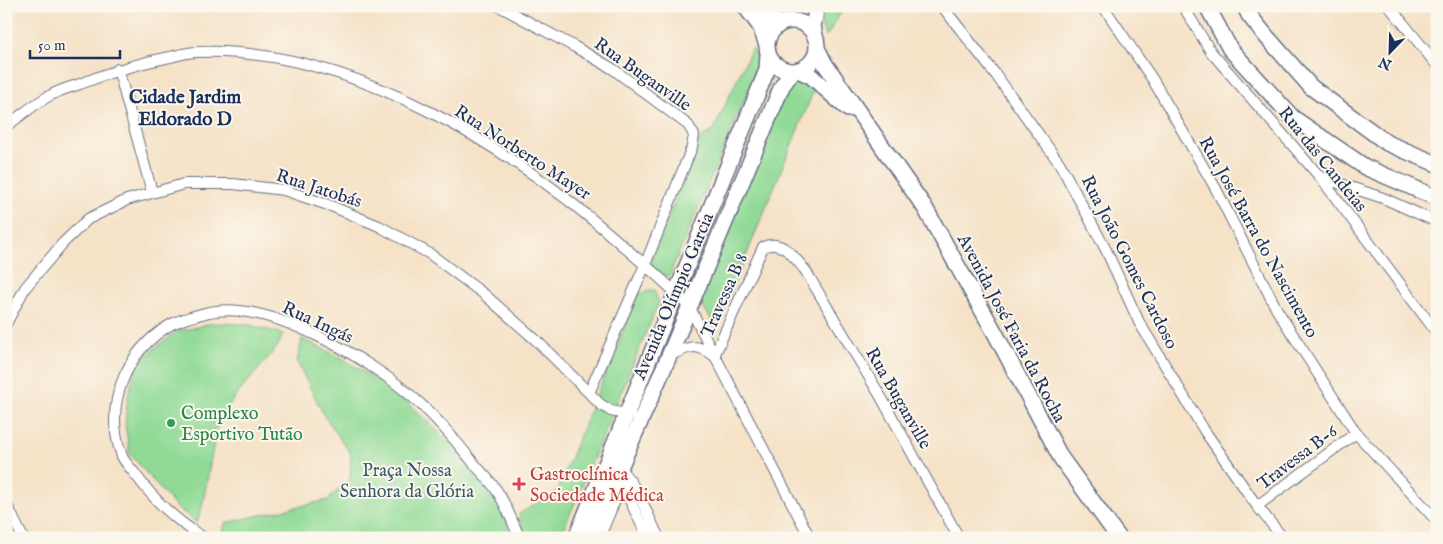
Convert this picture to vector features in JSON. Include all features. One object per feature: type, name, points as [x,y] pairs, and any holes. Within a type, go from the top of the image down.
[{"type":"street","name":"Rua Buganville","points":[[499,6],[613,69],[688,125],[694,135],[692,147],[645,265]]},
{"type":"street","points":[[745,6],[760,26],[767,50],[778,66],[795,70],[811,62],[816,42],[813,26],[817,6]]},
{"type":"street","points":[[755,6],[783,22],[794,21],[803,23],[810,28],[816,42]]},
{"type":"street","points":[[767,50],[768,37],[773,29],[799,6]]},
{"type":"street","name":"Rua João Gomes Cardoso","points":[[942,6],[996,75],[1060,164],[1106,250],[1139,322],[1204,430],[1257,506],[1283,538]]},
{"type":"street","name":"Rua José Barra do Nascimento","points":[[1103,6],[1153,80],[1216,189],[1277,310],[1356,433],[1437,521]]},
{"type":"street","name":"Rua das Candeias","points":[[1182,6],[1211,52],[1320,177],[1437,333]]},
{"type":"street","points":[[1207,6],[1230,49],[1293,118],[1365,167],[1437,198]]},
{"type":"street","points":[[1245,6],[1249,16],[1311,88],[1387,143],[1437,164]]},
{"type":"street","points":[[1389,6],[1437,65]]},
{"type":"street","name":"Avenida José Faria da Rocha","points":[[816,42],[825,64],[925,208],[995,333],[1061,458],[1119,538]]},
{"type":"street","name":"Avenida Olímpio Garcia","points":[[589,538],[613,466],[626,415],[767,70],[767,50]]},
{"type":"street","name":"Rua Norberto Mayer","points":[[6,126],[51,94],[118,69],[195,52],[248,54],[314,65],[372,86],[434,114],[506,156],[547,183],[591,217],[676,293],[690,308],[810,538]]},
{"type":"street","points":[[118,69],[152,192]]},
{"type":"street","name":"Avenida Olímpio Garcia","points":[[613,466],[643,415],[670,356],[782,86],[795,70]]},
{"type":"street","name":"Avenida José Faria da Rocha","points":[[795,70],[811,76],[874,135]]},
{"type":"street","points":[[1320,177],[1383,198],[1437,222]]},
{"type":"street","name":"Rua Jatobás","points":[[6,324],[25,288],[63,243],[88,219],[127,200],[184,184],[233,184],[284,190],[331,206],[379,226],[430,254],[485,295],[537,341],[600,404],[612,411],[626,415],[643,415]]},
{"type":"street","name":"Rua Buganville","points":[[763,247],[770,244],[778,244],[790,252],[805,270],[881,397],[959,538]]},
{"type":"street","name":"Travessa B 8","points":[[714,356],[763,247]]},
{"type":"street","points":[[589,393],[645,265]]},
{"type":"street","name":"Rua Ingás","points":[[204,538],[170,515],[142,484],[122,457],[114,426],[117,394],[132,360],[148,341],[171,324],[210,311],[246,311],[278,318],[304,329],[384,375],[416,400],[450,435],[496,489],[509,510],[520,538]]},
{"type":"street","points":[[670,356],[685,348],[694,346],[703,348],[714,356]]},
{"type":"street","name":"Travessa B-6","points":[[1257,506],[1356,433]]},
{"type":"street","points":[[576,538],[613,466],[629,480],[658,538]]},
{"type":"street","points":[[599,538],[622,484],[648,538]]},
{"type":"street","points":[[6,503],[23,538]]},
{"type":"green space","points":[[822,6],[845,6],[826,37],[821,22]]},
{"type":"green space","points":[[752,48],[758,57],[754,77],[669,276],[659,274],[650,263],[701,137],[713,131]]},
{"type":"green space","points":[[799,77],[816,85],[717,327],[699,302],[786,90]]},
{"type":"green space","points":[[654,290],[659,302],[560,538],[525,538],[519,514],[557,491],[638,294]]},
{"type":"green space","name":"Complexo Esportivo Tutão","points":[[213,323],[245,324],[283,334],[278,346],[235,397],[218,421],[202,507],[197,523],[175,506],[130,454],[125,425],[128,396],[136,368],[151,351],[176,332]]},
{"type":"green space","name":"Praça Nossa Senhora da Glória","points":[[302,339],[342,358],[397,393],[447,440],[507,515],[510,538],[222,538],[225,523],[328,500],[350,478],[351,454],[325,417],[297,362]]},
{"type":"place","name":"Complexo Esportivo Tutão","points":[[171,423]]},
{"type":"place","name":"Gastroclínica Sociedade Médica","points":[[519,484]]},
{"type":"district","name":"Cidade Jardim Eldorado D","points":[[185,107]]}]
